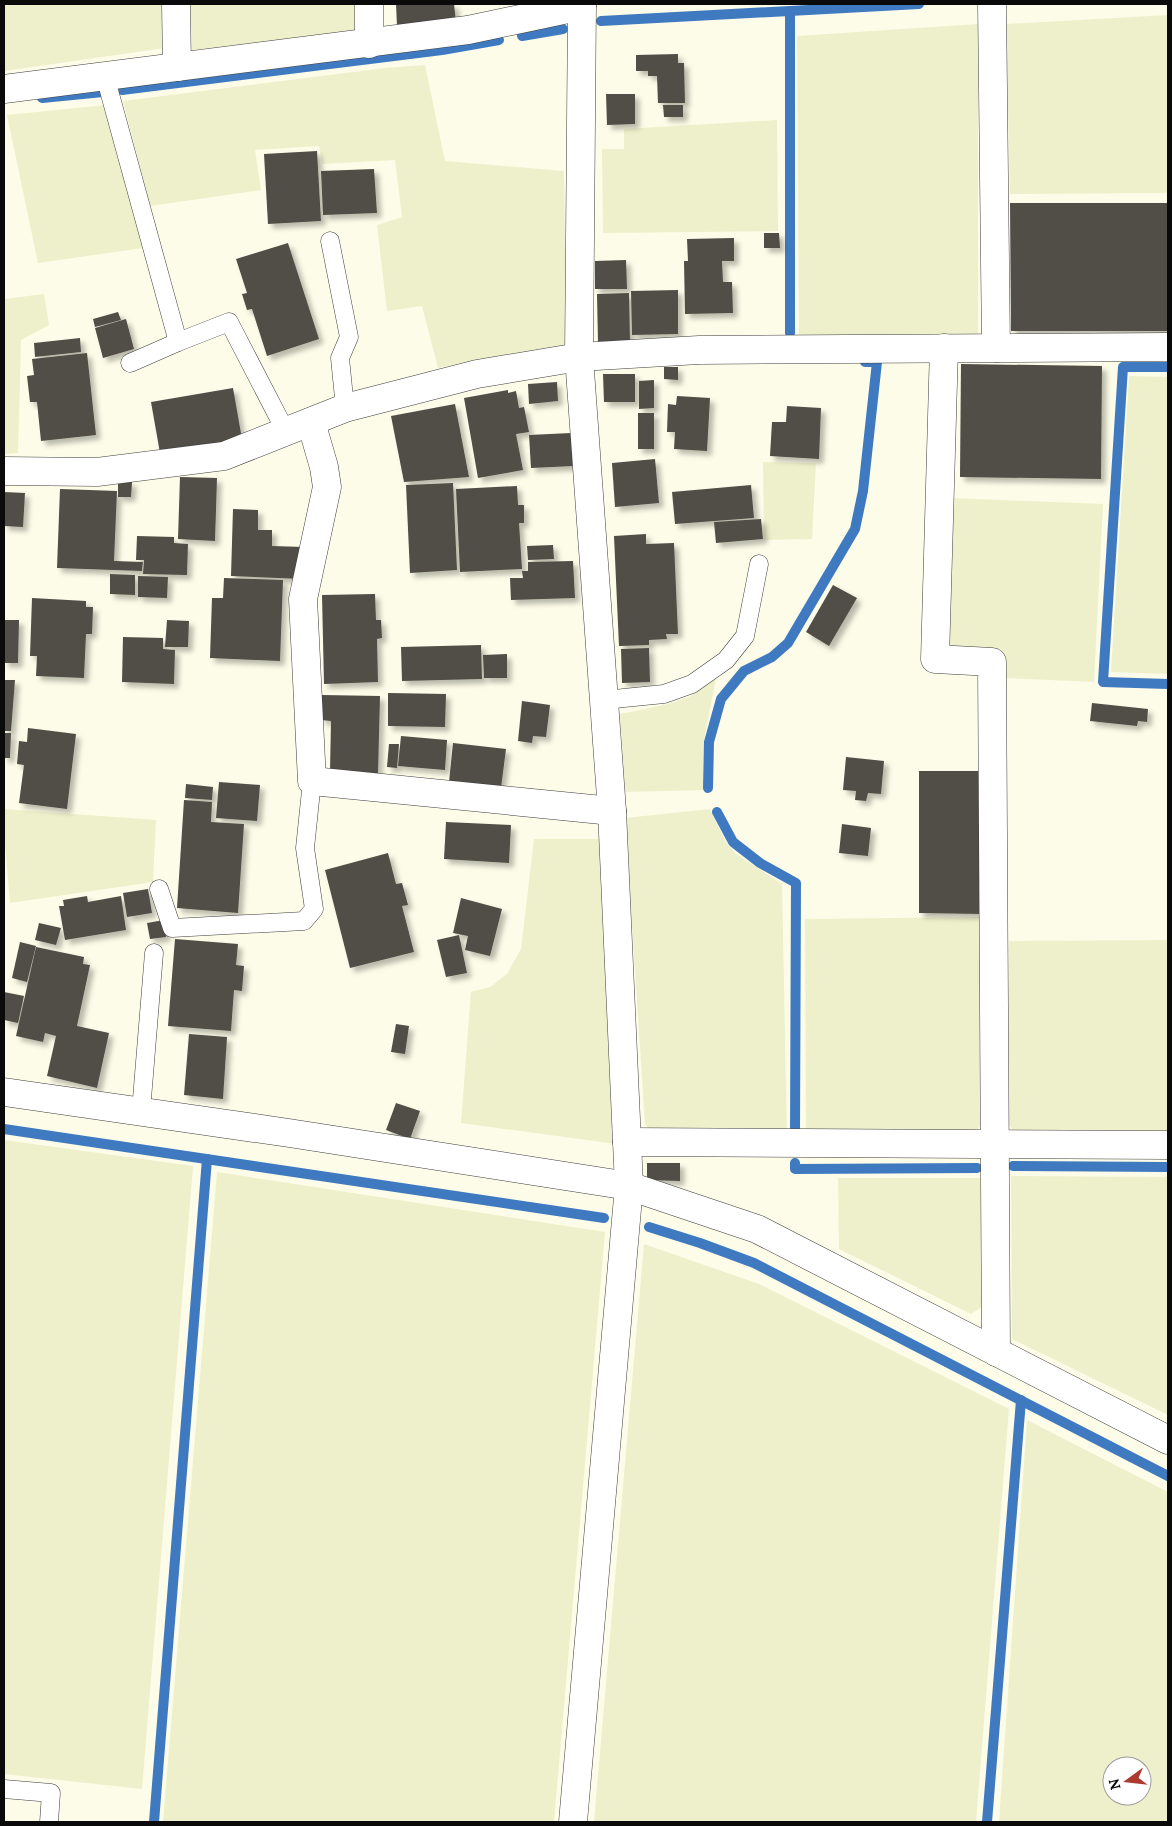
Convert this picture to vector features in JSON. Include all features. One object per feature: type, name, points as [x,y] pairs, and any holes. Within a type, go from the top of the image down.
[{"type":"street","points":[[176,4],[177,67]]},
{"type":"street","points":[[369,4],[369,44]]},
{"type":"street","points":[[4,89],[468,30],[582,5],[579,358],[612,812],[629,1186],[573,1822]]},
{"type":"street","points":[[992,10],[996,348]]},
{"type":"street","points":[[4,470],[96,472],[224,456],[345,408],[477,374],[579,358],[699,350],[1168,347]]},
{"type":"street","points":[[944,348],[935,659],[992,662],[996,1352]]},
{"type":"street","points":[[311,422],[324,467],[327,487],[303,599],[312,781],[612,812]]},
{"type":"street","points":[[4,1092],[629,1186],[757,1229],[1168,1440]]},
{"type":"street","points":[[627,1142],[1168,1145]]},
{"type":"lane","points":[[105,76],[178,342]]},
{"type":"lane","points":[[330,241],[349,336],[340,358],[345,408]]},
{"type":"lane","points":[[130,363],[229,322],[286,432]]},
{"type":"lane","points":[[604,700],[664,694],[692,684],[726,660],[745,636],[759,564]]},
{"type":"lane","points":[[159,889],[172,928],[304,921],[314,909],[305,848],[312,781]]},
{"type":"lane","points":[[140,1111],[154,953]]},
{"type":"lane","points":[[4,1789],[51,1793],[49,1822]]},
{"type":"green space","points":[[4,4],[164,4],[165,48],[4,71]]},
{"type":"green space","points":[[190,4],[357,4],[357,31],[191,50]]},
{"type":"green space","points":[[1168,15],[1168,193],[1010,194],[1006,24]]},
{"type":"green space","points":[[978,24],[978,334],[799,337],[797,36]]},
{"type":"green space","points":[[425,65],[445,161],[564,171],[566,343],[558,350],[480,359],[438,368],[422,306],[387,311],[377,225],[402,217],[395,160],[322,164],[319,146],[255,150],[261,190],[150,206],[123,101],[385,68]]},
{"type":"green space","points":[[106,105],[143,248],[38,263],[7,115]]},
{"type":"green space","points":[[777,120],[778,231],[603,233],[602,149],[624,149],[624,129]]},
{"type":"green space","points":[[44,294],[49,325],[21,340],[18,453],[4,454],[4,299]]},
{"type":"green space","points":[[1129,376],[1168,377],[1168,674],[1111,672]]},
{"type":"green space","points":[[763,462],[816,463],[812,539],[764,540]]},
{"type":"green space","points":[[951,498],[1103,504],[1094,682],[1006,678],[1004,656],[949,652]]},
{"type":"green space","points":[[716,678],[704,740],[703,790],[625,792],[620,714],[664,705],[689,697]]},
{"type":"green space","points":[[4,809],[156,820],[153,882],[10,903]]},
{"type":"green space","points":[[710,809],[725,841],[735,853],[782,884],[787,1135],[655,1136],[645,1124],[625,818]]},
{"type":"green space","points":[[534,839],[603,839],[616,1144],[461,1123],[471,992],[490,987],[507,974],[521,949]]},
{"type":"green space","points":[[982,917],[983,1121],[973,1136],[806,1136],[805,919]]},
{"type":"green space","points":[[1168,940],[1168,1132],[1017,1134],[1008,1124],[1009,941]]},
{"type":"green space","points":[[4,1140],[193,1166],[142,1789],[4,1774]]},
{"type":"green space","points":[[217,1172],[605,1232],[554,1822],[163,1822]]},
{"type":"green space","points":[[1011,1176],[1168,1177],[1168,1415],[1012,1339]]},
{"type":"green space","points":[[838,1178],[984,1178],[983,1306],[971,1314],[839,1249]]},
{"type":"green space","points":[[644,1244],[759,1284],[1009,1409],[976,1822],[594,1822]]},
{"type":"green space","points":[[1027,1420],[1168,1492],[1168,1822],[999,1822]]},
{"type":"building","points":[[396,4],[454,4],[456,22],[397,26]]},
{"type":"building","points":[[678,54],[678,63],[684,63],[685,103],[658,103],[657,76],[648,76],[648,71],[636,71],[636,55]]},
{"type":"building","points":[[606,94],[635,94],[635,124],[607,125]]},
{"type":"building","points":[[663,105],[683,105],[683,117],[664,117]]},
{"type":"building","points":[[317,151],[321,221],[268,224],[264,154]]},
{"type":"building","points":[[374,169],[377,213],[323,215],[321,171]]},
{"type":"building","points":[[1010,203],[1168,203],[1168,331],[1011,331]]},
{"type":"building","points":[[764,233],[779,233],[780,248],[764,248]]},
{"type":"building","points":[[734,238],[734,261],[722,261],[723,282],[732,282],[733,313],[685,314],[684,261],[688,261],[687,239]]},
{"type":"building","points":[[288,243],[319,339],[267,356],[252,309],[247,310],[242,294],[247,293],[236,259]]},
{"type":"building","points":[[626,260],[627,289],[595,289],[595,261]]},
{"type":"building","points":[[678,290],[678,334],[632,335],[631,291]]},
{"type":"building","points":[[629,293],[630,341],[598,342],[597,294]]},
{"type":"building","points":[[118,312],[121,320],[95,327],[93,319]]},
{"type":"building","points":[[126,319],[134,349],[103,358],[95,328]]},
{"type":"building","points":[[80,338],[81,352],[35,357],[34,343]]},
{"type":"building","points":[[87,353],[96,435],[41,441],[37,402],[30,402],[27,376],[34,375],[32,359]]},
{"type":"building","points":[[961,364],[1102,366],[1101,479],[960,477]]},
{"type":"building","points":[[664,367],[678,367],[678,380],[664,379]]},
{"type":"building","points":[[603,374],[635,374],[635,402],[604,402]]},
{"type":"building","points":[[654,380],[654,408],[639,409],[639,381]]},
{"type":"building","points":[[557,382],[558,401],[529,404],[528,384]]},
{"type":"building","points":[[233,388],[242,439],[160,453],[151,402]]},
{"type":"building","points":[[508,390],[508,393],[516,391],[519,408],[524,407],[529,432],[516,434],[523,470],[478,478],[464,398]]},
{"type":"building","points":[[677,396],[710,398],[707,451],[674,449],[675,432],[667,432],[668,404],[676,405]]},
{"type":"building","points":[[455,404],[469,477],[404,482],[391,416]]},
{"type":"building","points":[[787,406],[821,408],[819,459],[770,456],[772,422],[786,422]]},
{"type":"building","points":[[638,413],[654,413],[654,449],[638,449]]},
{"type":"building","points":[[571,433],[573,466],[531,468],[529,435]]},
{"type":"building","points":[[655,459],[659,503],[615,507],[612,463]]},
{"type":"building","points":[[180,477],[217,478],[215,541],[178,539]]},
{"type":"building","points":[[118,481],[132,482],[131,497],[118,497]]},
{"type":"building","points":[[453,483],[457,570],[410,573],[406,485]]},
{"type":"building","points":[[751,485],[754,518],[675,524],[672,492]]},
{"type":"building","points":[[517,486],[518,505],[524,505],[524,523],[519,523],[522,569],[460,572],[456,489]]},
{"type":"building","points":[[60,489],[117,491],[114,561],[143,562],[142,571],[57,568]]},
{"type":"building","points":[[4,492],[25,493],[23,527],[4,526]]},
{"type":"building","points":[[233,509],[258,510],[258,530],[272,530],[272,546],[304,547],[303,579],[231,576]]},
{"type":"building","points":[[761,519],[763,539],[716,543],[714,522]]},
{"type":"building","points":[[646,534],[646,544],[674,543],[678,634],[666,634],[667,639],[649,640],[649,645],[619,646],[614,536]]},
{"type":"building","points":[[137,536],[174,537],[174,543],[188,544],[187,575],[143,574],[144,560],[136,560]]},
{"type":"building","points":[[553,545],[554,559],[528,560],[527,546]]},
{"type":"building","points":[[573,561],[575,598],[511,600],[510,578],[523,578],[522,571],[528,571],[528,562]]},
{"type":"building","points":[[110,574],[135,575],[135,595],[110,594]]},
{"type":"building","points":[[138,576],[168,577],[167,598],[138,597]]},
{"type":"building","points":[[224,578],[283,580],[280,661],[210,658],[212,598],[223,598]]},
{"type":"building","points":[[833,585],[857,598],[829,646],[806,632]]},
{"type":"building","points":[[375,594],[376,620],[381,620],[382,638],[377,639],[378,682],[324,684],[322,595]]},
{"type":"building","points":[[32,598],[86,601],[86,607],[93,607],[92,634],[86,634],[84,678],[36,676],[37,656],[30,656]]},
{"type":"building","points":[[4,620],[19,620],[18,663],[4,663]]},
{"type":"building","points":[[167,620],[189,621],[188,647],[165,647]]},
{"type":"building","points":[[123,637],[163,638],[163,649],[175,650],[174,684],[122,682]]},
{"type":"building","points":[[481,645],[482,679],[402,681],[401,647]]},
{"type":"building","points":[[649,648],[650,682],[622,683],[621,649]]},
{"type":"building","points":[[507,654],[507,678],[484,678],[483,655]]},
{"type":"building","points":[[4,680],[15,680],[11,731],[4,731]]},
{"type":"building","points":[[388,693],[446,694],[445,727],[388,726]]},
{"type":"building","points":[[322,695],[380,696],[378,774],[330,772],[331,721],[321,720]]},
{"type":"building","points":[[522,701],[550,705],[546,737],[533,736],[532,743],[518,741]]},
{"type":"building","points":[[1092,703],[1148,709],[1147,722],[1138,721],[1137,726],[1090,721]]},
{"type":"building","points":[[28,728],[76,734],[67,809],[19,803],[24,765],[17,764],[19,741],[27,742]]},
{"type":"building","points":[[4,733],[11,733],[10,758],[4,758]]},
{"type":"building","points":[[401,736],[447,740],[445,770],[398,766]]},
{"type":"building","points":[[453,743],[506,749],[501,788],[449,782]]},
{"type":"building","points":[[389,744],[399,744],[397,768],[387,767]]},
{"type":"building","points":[[846,757],[884,761],[881,794],[868,793],[866,801],[855,800],[856,791],[843,790]]},
{"type":"building","points":[[919,771],[982,771],[981,914],[919,913]]},
{"type":"building","points":[[219,782],[260,785],[257,821],[216,818]]},
{"type":"building","points":[[186,784],[213,787],[212,800],[185,798]]},
{"type":"building","points":[[184,800],[212,802],[211,822],[244,824],[238,913],[177,908]]},
{"type":"building","points":[[446,822],[511,825],[509,863],[444,859]]},
{"type":"building","points":[[842,824],[871,828],[868,856],[839,853]]},
{"type":"building","points":[[388,853],[396,884],[402,883],[408,905],[402,906],[414,952],[350,968],[325,870]]},
{"type":"building","points":[[148,889],[152,913],[127,917],[123,893]]},
{"type":"building","points":[[87,896],[88,902],[121,896],[126,930],[65,940],[59,906],[64,906],[63,900]]},
{"type":"building","points":[[461,898],[502,909],[490,956],[465,950],[468,936],[453,933]]},
{"type":"building","points":[[164,920],[166,937],[150,939],[147,923]]},
{"type":"building","points":[[39,923],[61,928],[56,945],[35,940]]},
{"type":"building","points":[[459,935],[467,973],[446,977],[437,940]]},
{"type":"building","points":[[175,939],[238,944],[236,965],[244,966],[242,991],[234,990],[231,1031],[168,1026]]},
{"type":"building","points":[[20,942],[36,946],[27,982],[12,978]]},
{"type":"building","points":[[36,947],[84,957],[83,964],[90,965],[77,1026],[109,1033],[97,1088],[47,1076],[56,1036],[45,1033],[43,1042],[16,1036]]},
{"type":"building","points":[[4,992],[24,996],[18,1023],[4,1020]]},
{"type":"building","points":[[396,1024],[409,1026],[405,1054],[391,1052]]},
{"type":"building","points":[[189,1034],[227,1037],[223,1099],[184,1095]]},
{"type":"building","points":[[396,1103],[420,1111],[410,1139],[386,1130]]},
{"type":"building","points":[[647,1163],[680,1163],[680,1181],[647,1180]]},
{"type":"waterway","points":[[601,21],[919,4]]},
{"type":"waterway","points":[[790,11],[790,333]]},
{"type":"waterway","points":[[522,36],[563,29]]},
{"type":"waterway","points":[[122,90],[442,50],[499,40]]},
{"type":"waterway","points":[[42,98],[103,92]]},
{"type":"waterway","points":[[708,788],[709,742],[721,699],[744,671],[772,657],[788,643],[855,529],[863,491],[877,362],[865,362]]},
{"type":"waterway","points":[[1168,367],[1123,367],[1103,682],[1168,684]]},
{"type":"waterway","points":[[717,812],[733,842],[760,863],[796,883],[795,1135]]},
{"type":"waterway","points":[[4,1129],[604,1218]]},
{"type":"waterway","points":[[154,1822],[207,1159]]},
{"type":"waterway","points":[[795,1163],[795,1169],[977,1168]]},
{"type":"waterway","points":[[1013,1166],[1168,1167]]},
{"type":"waterway","points":[[649,1227],[754,1263],[1168,1476]]},
{"type":"waterway","points":[[987,1822],[1021,1400]]}]
